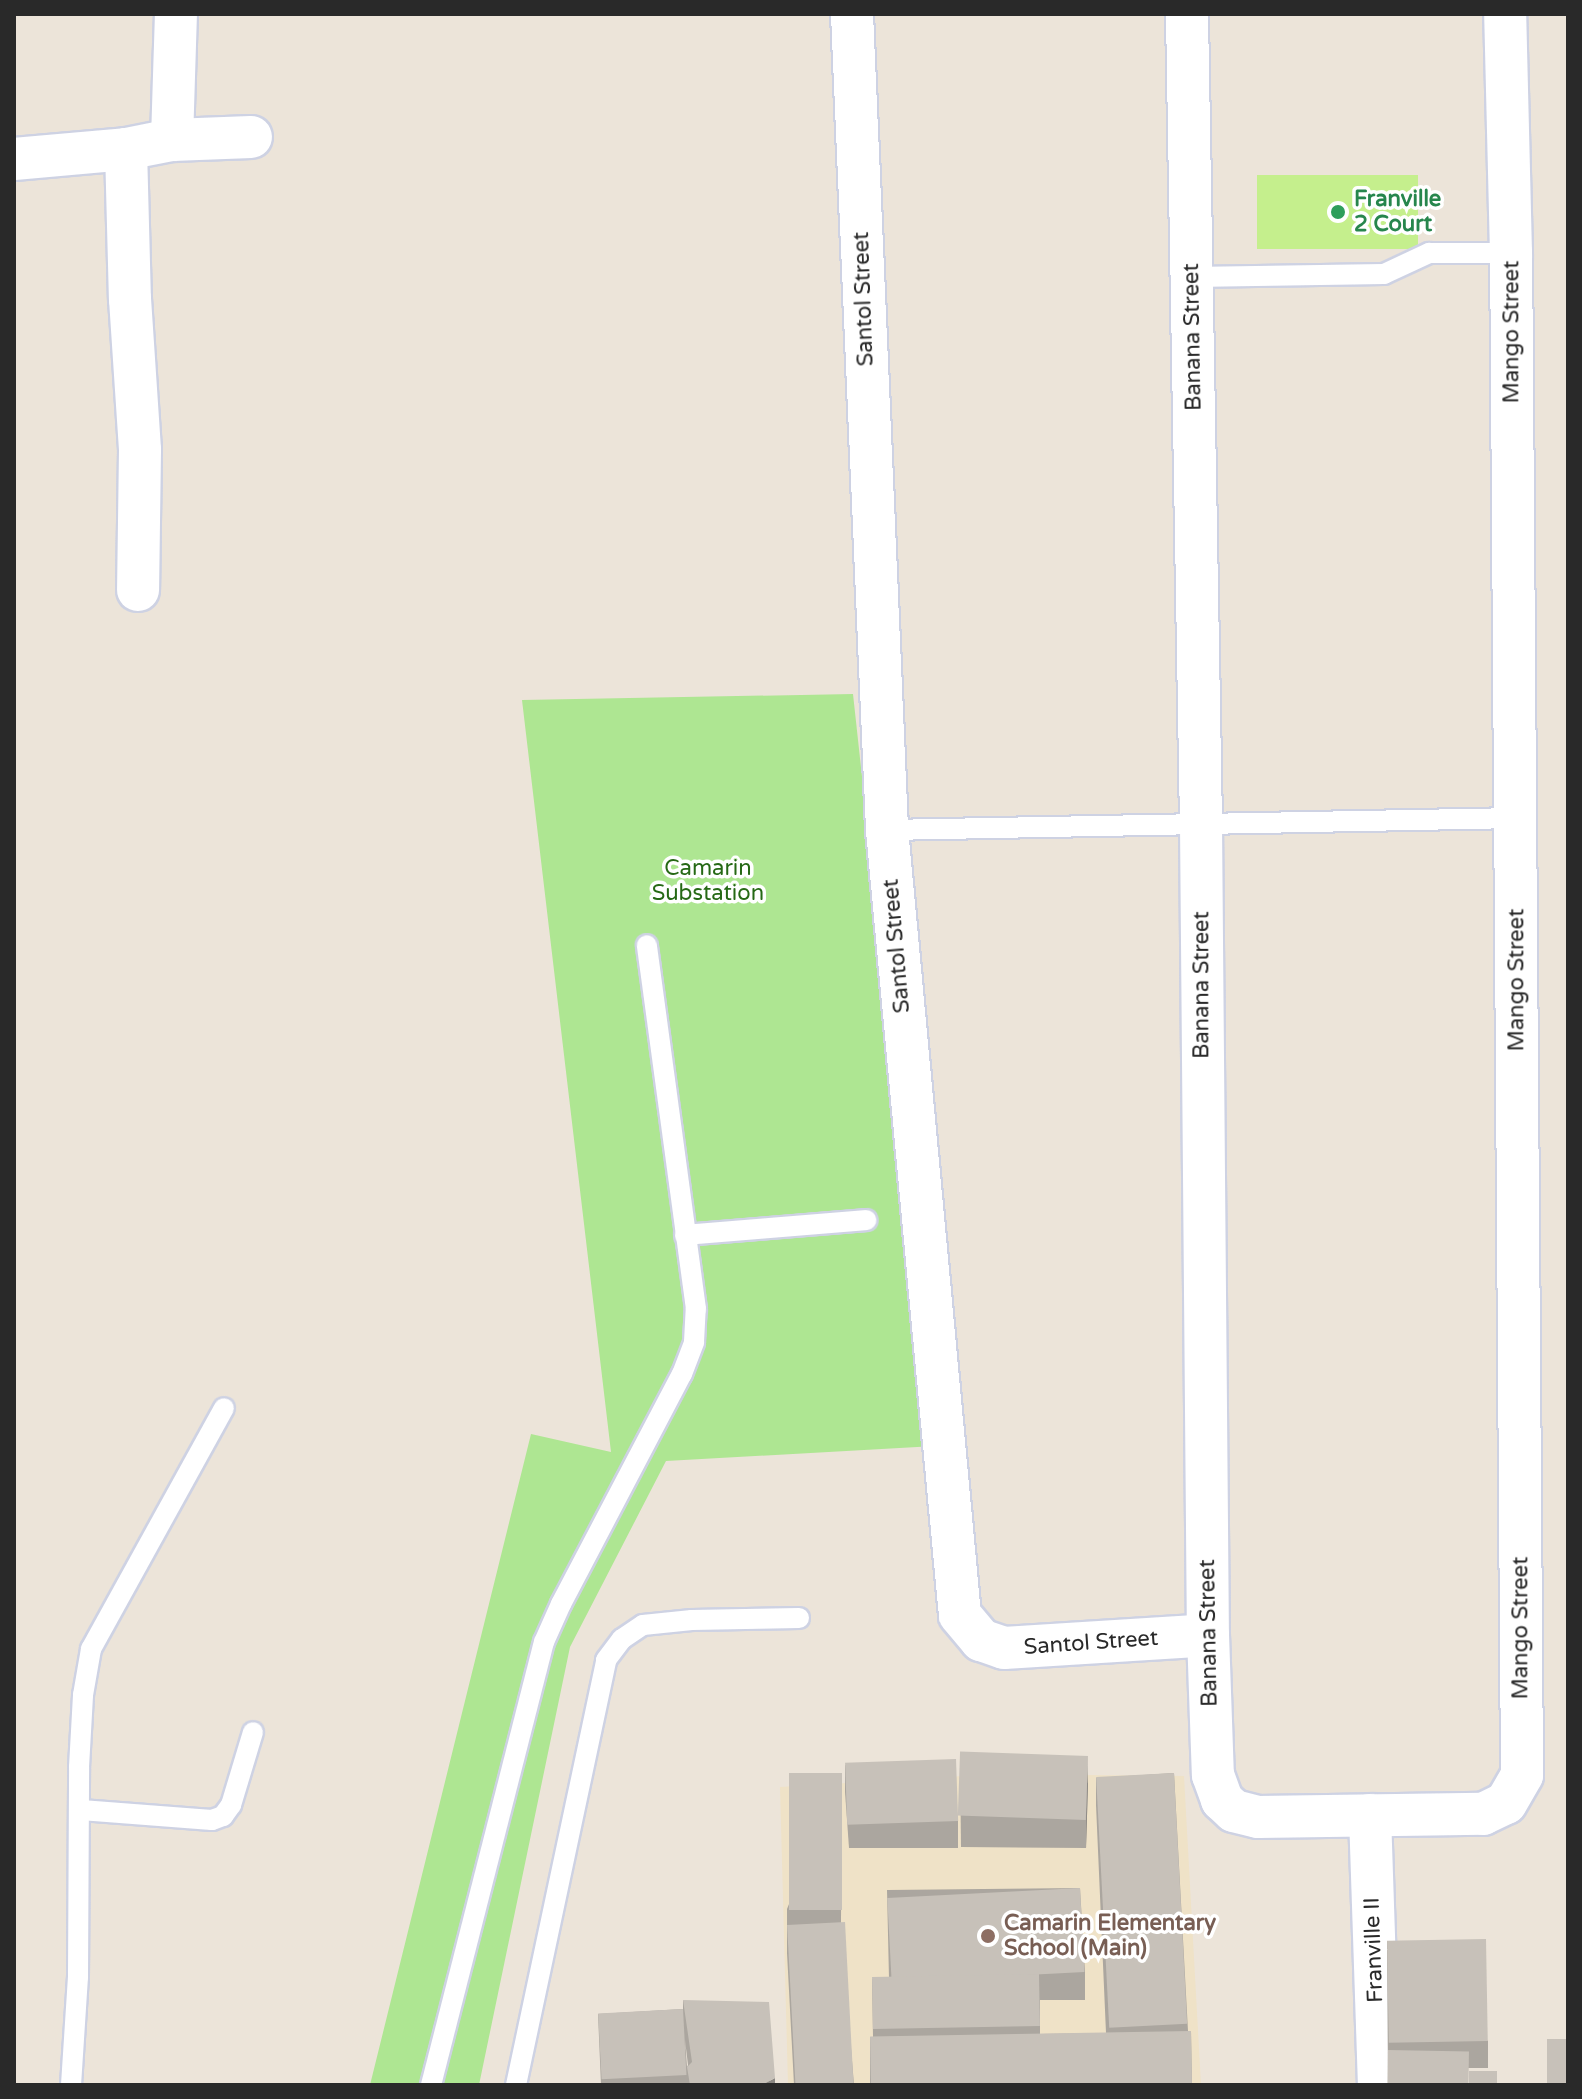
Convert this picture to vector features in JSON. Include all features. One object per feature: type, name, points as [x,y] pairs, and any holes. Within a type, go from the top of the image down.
[{"type":"street","points":[[172,140],[176,14]]},
{"type":"street","name":"Santol Street","points":[[852,14],[887,830],[960,1615],[981,1640],[1004,1648],[1208,1635]]},
{"type":"street","name":"Banana Street","points":[[1187,14],[1201,824],[1208,1635],[1213,1775],[1222,1800],[1234,1811],[1258,1817],[1370,1815]]},
{"type":"street","name":"Mango Street","points":[[1370,1815],[1483,1814],[1506,1803],[1522,1775],[1511,253],[1505,14]]},
{"type":"street","points":[[14,159],[126,149],[172,140],[251,137]]},
{"type":"street","points":[[126,149],[130,299],[140,450],[138,590]]},
{"type":"street","name":"Franville II","points":[[1370,1815],[1379,2085]]},
{"type":"lane","points":[[1192,277],[1384,274],[1429,253],[1511,253]]},
{"type":"lane","points":[[887,830],[1516,818]]},
{"type":"lane","points":[[431,2085],[544,1642],[682,1374],[694,1342],[696,1309],[647,945]]},
{"type":"lane","points":[[685,1235],[866,1220]]},
{"type":"lane","points":[[71,2085],[78,1977],[79,1767],[83,1695],[91,1649],[224,1408]]},
{"type":"lane","points":[[516,2085],[606,1660],[622,1639],[643,1625],[692,1620],[799,1618]]},
{"type":"lane","points":[[81,1810],[212,1820],[223,1816],[231,1805],[253,1732]]},
{"type":"shaded area","name":"Camarin Elementary School (Main)","points":[[996,1774],[1184,1776],[1201,2085],[788,2085],[780,1787]]},
{"type":"green space","name":"Franville 2 Court","points":[[1257,175],[1418,175],[1418,249],[1257,249]]},
{"type":"green space","name":"Camarin Substation","points":[[853,694],[935,1446],[666,1461],[570,1647],[479,2085],[370,2085],[531,1434],[611,1452],[522,700]]},
{"type":"building","points":[[960,1752],[1088,1756],[1086,1820],[958,1815]]},
{"type":"building","points":[[956,1759],[958,1821],[847,1825],[845,1763]]},
{"type":"building","points":[[789,1773],[842,1773],[842,1910],[789,1910]]},
{"type":"building","points":[[1174,1773],[1187,2024],[1109,2028],[1096,1777]]},
{"type":"building","points":[[1080,1888],[1084,1972],[892,1982],[887,1898]]},
{"type":"building","points":[[845,1922],[854,2085],[795,2085],[787,1925]]},
{"type":"building","points":[[1486,1939],[1488,2041],[1389,2043],[1387,1941]]},
{"type":"building","points":[[1039,1974],[1040,2026],[873,2029],[872,1977]]},
{"type":"building","points":[[683,2000],[769,2002],[775,2078],[762,2085],[690,2085],[687,2067],[692,2062]]},
{"type":"building","points":[[683,2009],[686,2075],[602,2079],[598,2013]]},
{"type":"building","points":[[1191,2031],[1192,2085],[871,2085],[870,2037]]},
{"type":"building","points":[[1547,2039],[1568,2039],[1568,2085],[1547,2085]]},
{"type":"building","points":[[1388,2050],[1469,2051],[1468,2085],[1387,2085]]},
{"type":"building","points":[[1469,2071],[1497,2071],[1497,2085],[1469,2085]]},
{"type":"place","name":"Franville 2 Court","points":[[1338,212]]},
{"type":"place","name":"Camarin Elementary School (Main)","points":[[988,1936]]}]
